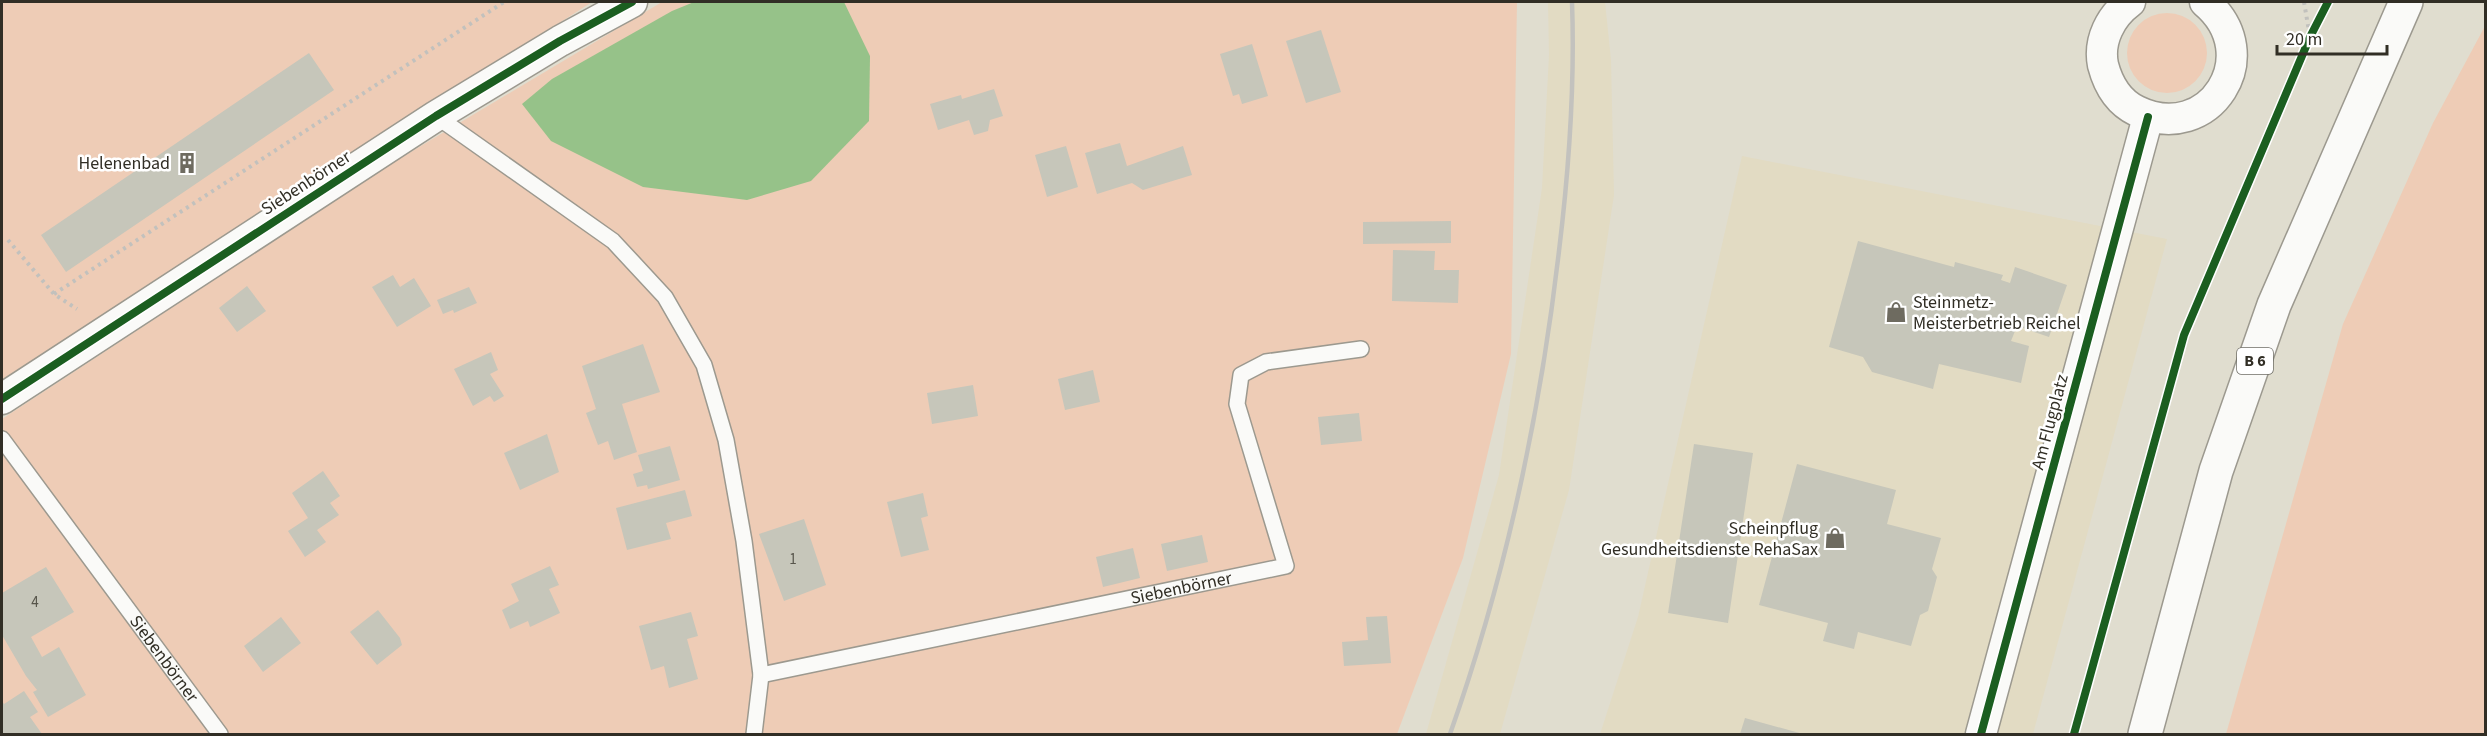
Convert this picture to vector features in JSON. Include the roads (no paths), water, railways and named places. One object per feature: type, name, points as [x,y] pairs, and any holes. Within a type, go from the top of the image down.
[{"type":"main road","name":"B 6","points":[[2145,735],[2216,471],[2270,316],[2406,2]]},
{"type":"street","name":"Siebenbörner","points":[[2,399],[436,116],[560,40],[632,2]]},
{"type":"street","points":[[2130,2],[2120,9],[2109,25],[2103,43],[2102,62],[2107,80],[2117,96],[2131,108],[2148,117],[2169,119],[2189,116],[2208,105],[2222,90],[2231,71],[2233,50],[2228,30],[2217,12],[2205,2]]},
{"type":"street","name":"Am Flugplatz","points":[[1981,735],[2148,117]]},
{"type":"lane","points":[[436,116],[613,241],[665,297],[704,364],[726,440],[744,541],[761,675],[754,735]]},
{"type":"lane","name":"Siebenbörner","points":[[761,675],[1286,566],[1237,404],[1241,375],[1266,362],[1361,349]]},
{"type":"lane","name":"Siebenbörner","points":[[2,439],[220,735]]},
{"type":"railway","points":[[1450,734],[1488,616],[1504,556],[1542,374],[1566,189],[1572,96],[1572,2]]},
{"type":"place","name":"Helenenbad","points":[[187,163]]},
{"type":"place","name":"Steinmetz- Meisterbetrieb Reichel","points":[[1896,312]]},
{"type":"place","name":"Scheinpflug Gesundheitsdienste RehaSax","points":[[1835,538]]}]
